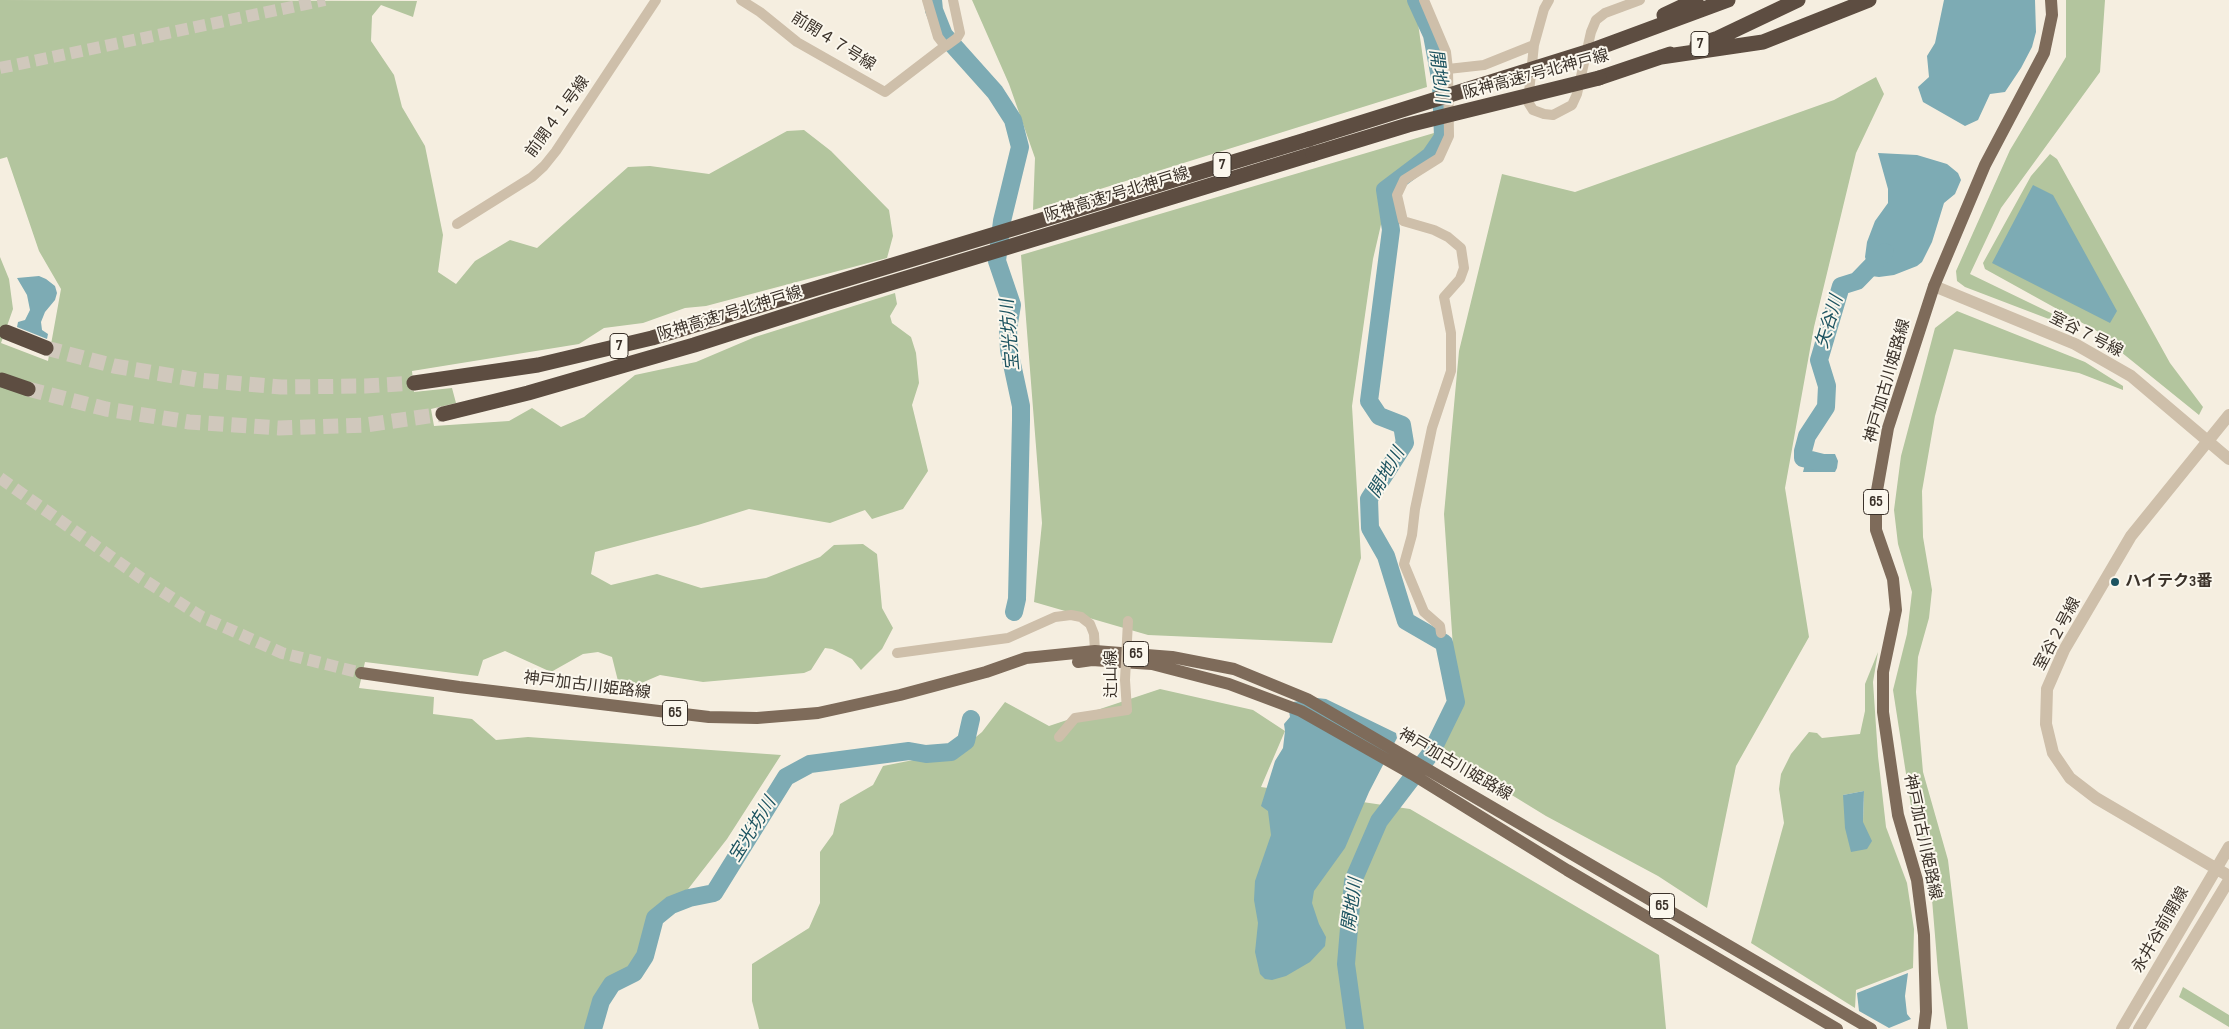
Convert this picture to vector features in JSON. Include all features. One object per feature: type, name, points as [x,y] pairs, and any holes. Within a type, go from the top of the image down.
[{"type":"highway","points":[[1590,48],[1696,0]]},
{"type":"highway","name":"阪神高速7号北神戸線","points":[[443,414],[528,393],[694,345],[1136,199],[1309,139],[1505,79],[1728,0]]},
{"type":"highway","name":"阪神高速7号北神戸線","points":[[414,383],[504,371],[567,359],[652,338],[820,288],[1136,199],[1313,154],[1408,126],[1599,78],[1718,38],[1798,0]]},
{"type":"highway","points":[[1661,58],[1763,42],[1869,0]]},
{"type":"highway","points":[[6,332],[46,348]]},
{"type":"highway","points":[[2,380],[28,389]]},
{"type":"main road","name":"神戸加古川姫路線","points":[[1924,1029],[1926,1012],[1924,935],[1917,880],[1898,815],[1884,712],[1883,672],[1896,610],[1893,579],[1876,530],[1876,496],[1888,428],[1934,286],[1985,165],[2044,54],[2052,15],[2051,0]]},
{"type":"main road","name":"神戸加古川姫路線","points":[[361,673],[459,687],[709,717],[757,718],[818,713],[900,695],[986,672],[1026,658],[1095,652],[1172,657],[1234,668],[1307,698],[1871,1029]]},
{"type":"main road","name":"神戸加古川姫路線","points":[[986,672],[1024,666],[1092,660],[1152,664],[1229,684],[1301,711],[1446,794],[1567,870],[1837,1029]]},
{"type":"street","name":"前開４１号線","points":[[457,224],[532,176],[544,166],[556,151],[656,0]]},
{"type":"street","name":"前開４７号線","points":[[740,0],[760,12],[797,42],[885,92],[945,46],[938,36],[926,0]]},
{"type":"street","points":[[946,46],[957,38],[960,33],[953,0]]},
{"type":"street","points":[[1424,0],[1446,52],[1449,136],[1439,158],[1404,180],[1397,195],[1403,220],[1434,230],[1461,248],[1464,268],[1460,278],[1444,297],[1451,333],[1451,371],[1432,428],[1415,510],[1412,535],[1404,564],[1424,612],[1440,626],[1441,633]]},
{"type":"street","points":[[1549,0],[1544,9],[1534,45],[1528,102],[1533,110],[1553,115],[1572,105],[1577,94],[1591,32],[1596,20],[1605,13],[1640,0]]},
{"type":"street","points":[[1448,68],[1484,65],[1534,45]]},
{"type":"street","name":"室谷７号線","points":[[1934,286],[2075,344],[2131,376],[2229,459]]},
{"type":"street","name":"室谷２号線","points":[[2229,415],[2131,536],[2064,650],[2047,689],[2046,724],[2053,753],[2070,778],[2096,798],[2229,876]]},
{"type":"street","points":[[897,652],[1008,638],[1055,617],[1071,615],[1081,617],[1090,624],[1094,634],[1095,652]]},
{"type":"street","name":"辻山線","points":[[1059,738],[1075,718],[1127,710],[1125,680],[1128,621]]},
{"type":"street","name":"永井谷前開線","points":[[2122,1029],[2229,847]]},
{"type":"street","name":"永井谷前開線","points":[[2139,1029],[2229,880]]},
{"type":"green space","points":[[0,0],[417,1],[413,17],[381,5],[372,16],[371,41],[394,75],[402,107],[425,146],[443,235],[438,272],[456,284],[475,261],[510,240],[537,248],[628,167],[650,166],[709,174],[787,131],[804,130],[831,151],[889,210],[893,236],[887,258],[706,306],[685,308],[643,323],[604,328],[579,344],[412,371],[414,392],[452,388],[456,403],[431,409],[434,426],[509,421],[532,408],[561,427],[584,417],[635,375],[696,362],[755,337],[895,293],[897,304],[890,316],[892,323],[911,337],[916,353],[919,383],[912,405],[928,471],[903,509],[872,519],[865,510],[830,523],[749,509],[698,525],[595,552],[591,574],[611,585],[657,574],[701,588],[766,578],[820,557],[834,545],[863,544],[877,554],[882,608],[893,628],[882,649],[861,670],[852,659],[832,649],[825,648],[811,670],[804,673],[703,682],[660,675],[625,690],[619,685],[612,657],[598,652],[583,654],[551,672],[505,651],[483,660],[478,676],[365,662],[359,688],[434,697],[433,714],[472,719],[496,740],[528,737],[781,755],[727,839],[685,893],[649,927],[631,969],[601,1005],[595,1029],[0,1029],[0,257],[9,279],[13,309],[1,343],[48,361],[61,289],[39,251],[7,157],[0,159]]},
{"type":"green space","points":[[972,0],[1418,0],[1418,23],[1427,87],[1033,210],[1035,158],[1009,84]]},
{"type":"green space","points":[[2066,0],[2105,0],[2100,72],[2001,208],[1970,274],[2057,316],[2054,321],[1965,287],[1957,281],[1956,271],[2010,150],[2066,57]]},
{"type":"green space","points":[[1876,77],[1884,94],[1856,153],[1814,327],[1785,488],[1809,637],[1736,766],[1707,908],[1658,876],[1546,816],[1440,751],[1455,677],[1444,514],[1459,351],[1502,174],[1575,192],[1834,100]]},
{"type":"green space","points":[[1434,133],[1435,144],[1390,186],[1373,259],[1352,406],[1361,558],[1332,643],[1148,635],[1034,602],[1042,523],[1021,255]]},
{"type":"green space","points":[[2050,154],[2057,159],[2170,363],[2203,407],[2199,415],[2121,352],[2124,346],[1985,269],[1983,263],[2031,176]]},
{"type":"green space","points":[[1957,311],[2085,362],[2123,386],[2123,390],[2079,373],[1954,349],[1935,416],[1922,491],[1923,537],[1932,590],[1929,618],[1918,657],[1916,692],[1923,772],[1948,860],[1968,1029],[1947,1029],[1938,972],[1930,875],[1911,806],[1893,690],[1907,634],[1912,592],[1898,544],[1894,510],[1901,456],[1935,328]]},
{"type":"green space","points":[[1878,652],[1873,682],[1878,756],[1886,827],[1907,883],[1914,929],[1913,968],[1856,990],[1855,1008],[1751,943],[1784,823],[1779,789],[1781,774],[1791,754],[1809,732],[1817,733],[1822,738],[1860,734],[1865,711],[1865,684]],"holes":[[[1864,791],[1863,822],[1843,795]]]},
{"type":"green space","points":[[1160,689],[1253,710],[1285,731],[1261,787],[1410,809],[1659,955],[1666,1029],[759,1029],[752,1001],[752,964],[809,928],[820,903],[820,852],[833,834],[840,804],[873,785],[883,766],[959,751],[982,732],[1005,702],[1049,726]]},
{"type":"green space","points":[[2183,987],[2229,1015],[2229,1027],[2179,997]]},
{"type":"water","points":[[1944,0],[2035,0],[2036,32],[2032,47],[2021,68],[2005,92],[1990,94],[1978,120],[1965,126],[1923,102],[1918,87],[1929,77],[1927,56],[1935,43]]},
{"type":"water","points":[[1878,153],[1917,155],[1947,164],[1958,173],[1961,180],[1955,194],[1944,203],[1932,242],[1922,262],[1917,266],[1894,275],[1879,277],[1871,276],[1865,257],[1867,242],[1875,221],[1888,203],[1888,189]]},
{"type":"water","points":[[2033,185],[2053,195],[2117,311],[2110,323],[1992,263]]},
{"type":"water","points":[[39,276],[55,286],[57,293],[55,300],[45,312],[41,322],[42,330],[48,334],[47,339],[17,327],[18,322],[25,320],[30,310],[27,295],[17,278]]},
{"type":"water","points":[[1811,454],[1835,454],[1838,461],[1835,472],[1803,472],[1806,460]]},
{"type":"water","points":[[1317,698],[1326,699],[1396,733],[1397,738],[1369,792],[1345,848],[1314,891],[1312,903],[1319,924],[1326,937],[1325,946],[1310,962],[1286,976],[1272,980],[1265,979],[1260,974],[1255,952],[1258,923],[1254,900],[1255,881],[1271,835],[1268,811],[1261,806],[1275,761],[1283,748],[1284,724],[1290,717],[1289,711],[1293,702]]},
{"type":"water","points":[[1864,791],[1863,822],[1872,841],[1867,849],[1851,852],[1845,828],[1843,795]]},
{"type":"water","points":[[1908,973],[1905,996],[1907,1014],[1911,1019],[1889,1028],[1859,1011],[1857,993]]},
{"type":"waterway","name":"宝光坊川","points":[[933,0],[934,10],[944,35],[995,92],[1013,120],[1020,147],[1002,221],[997,261],[1012,305],[1008,329],[1009,350],[1021,406],[1017,599],[1014,612]]},
{"type":"waterway","name":"開地川","points":[[1355,1029],[1346,964],[1353,881],[1379,821],[1431,753],[1456,702],[1444,643],[1406,621],[1386,556],[1370,528],[1369,499],[1405,443],[1402,425],[1379,416],[1369,401],[1391,230],[1385,190],[1430,156],[1443,137],[1441,83],[1432,35],[1416,0]]},
{"type":"waterway","name":"矢谷川","points":[[1823,463],[1803,458],[1807,436],[1826,407],[1827,386],[1819,360],[1841,286],[1857,281],[1885,252]]},
{"type":"waterway","name":"宝光坊川","points":[[593,1029],[601,1001],[612,984],[634,973],[645,956],[655,918],[671,905],[689,898],[714,893],[786,777],[810,764],[909,751],[926,754],[951,752],[966,741],[971,719]]},
{"type":"tunnel","points":[[0,68],[325,0]]},
{"type":"tunnel","points":[[46,348],[114,366],[198,380],[281,387],[365,386],[414,383]]},
{"type":"tunnel","points":[[28,389],[106,409],[189,422],[279,428],[366,425],[443,414]]},
{"type":"tunnel","points":[[0,478],[141,578],[202,617],[282,653],[361,673]]},
{"type":"place","name":"ハイテク3番","points":[[2115,582]]}]
